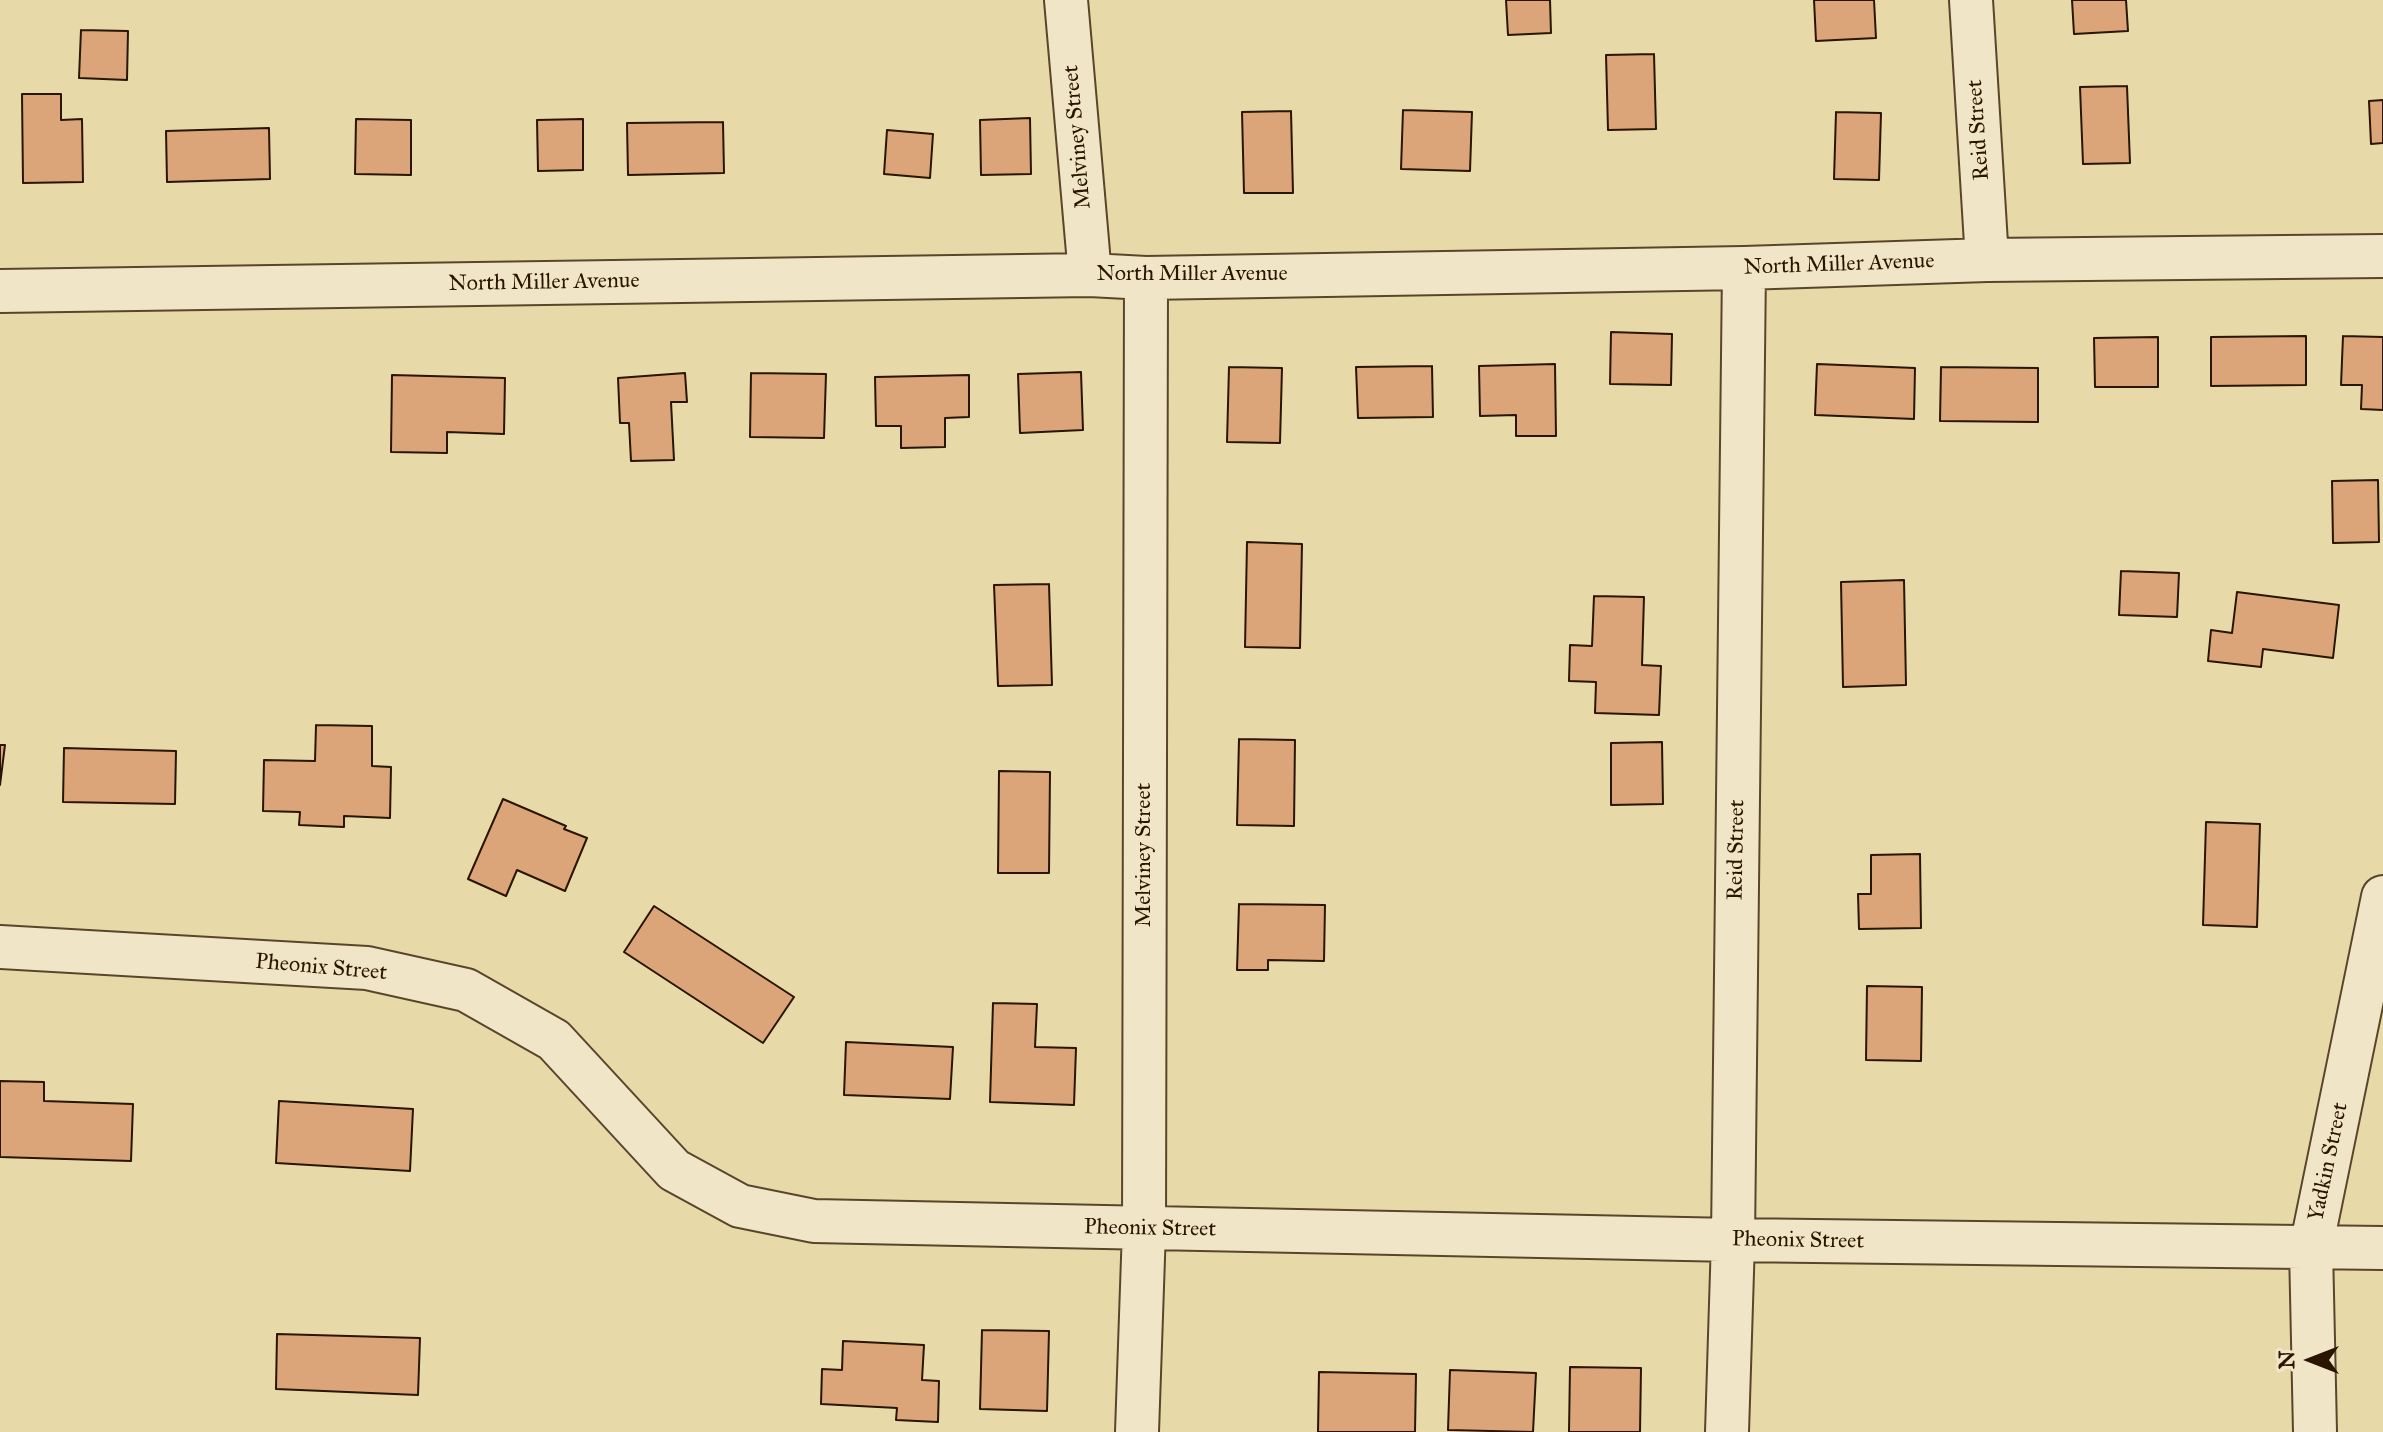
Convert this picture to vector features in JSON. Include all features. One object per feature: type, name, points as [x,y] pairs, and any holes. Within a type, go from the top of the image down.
[{"type":"street","name":"Melviney Street","points":[[1066,0],[1090,275]]},
{"type":"street","name":"Reid Street","points":[[1971,0],[1987,260]]},
{"type":"street","name":"North Miller Avenue","points":[[0,291],[1090,275],[1146,278],[1744,268],[1987,260],[2383,256]]},
{"type":"street","name":"Reid Street","points":[[1727,1432],[1733,1240],[1744,268]]},
{"type":"street","name":"Melviney Street","points":[[1137,1432],[1144,1229],[1146,278]]},
{"type":"street","name":"Yadkin Street","points":[[2315,1432],[2311,1248],[2383,897]]},
{"type":"street","name":"Pheonix Street","points":[[0,947],[367,968],[466,990],[554,1040],[674,1170],[740,1206],[814,1221],[1733,1240],[2383,1248]]},
{"type":"building","points":[[1506,0],[1550,0],[1551,33],[1508,35]]},
{"type":"building","points":[[1814,0],[1874,0],[1876,38],[1816,41]]},
{"type":"building","points":[[2072,0],[2126,0],[2128,31],[2074,34]]},
{"type":"building","points":[[81,30],[128,31],[127,80],[79,78]]},
{"type":"building","points":[[1654,54],[1656,129],[1608,130],[1606,55]]},
{"type":"building","points":[[2127,86],[2130,163],[2083,164],[2080,87]]},
{"type":"building","points":[[22,94],[61,94],[61,120],[82,119],[83,182],[23,183]]},
{"type":"building","points":[[2383,100],[2383,143],[2371,144],[2369,101]]},
{"type":"building","points":[[1403,110],[1472,112],[1470,171],[1401,169]]},
{"type":"building","points":[[1291,111],[1293,193],[1244,193],[1242,112]]},
{"type":"building","points":[[1836,112],[1881,113],[1879,180],[1834,179]]},
{"type":"building","points":[[1030,118],[1031,174],[981,175],[980,120]]},
{"type":"building","points":[[356,119],[411,120],[411,175],[355,174]]},
{"type":"building","points":[[583,119],[583,170],[538,171],[537,120]]},
{"type":"building","points":[[723,122],[724,173],[628,175],[627,123]]},
{"type":"building","points":[[269,128],[270,179],[167,182],[166,131]]},
{"type":"building","points":[[887,130],[933,134],[930,178],[884,174]]},
{"type":"building","points":[[1611,332],[1672,334],[1671,385],[1610,384]]},
{"type":"building","points":[[2306,336],[2306,385],[2211,386],[2211,337]]},
{"type":"building","points":[[2343,336],[2383,337],[2383,410],[2361,409],[2362,385],[2341,385]]},
{"type":"building","points":[[2158,337],[2158,387],[2095,387],[2094,338]]},
{"type":"building","points":[[1555,364],[1556,436],[1516,436],[1516,415],[1480,416],[1479,366]]},
{"type":"building","points":[[1817,364],[1915,368],[1914,419],[1815,415]]},
{"type":"building","points":[[1432,366],[1433,417],[1358,418],[1356,367]]},
{"type":"building","points":[[1229,367],[1282,368],[1280,443],[1227,442]]},
{"type":"building","points":[[1941,367],[2038,368],[2038,422],[1940,421]]},
{"type":"building","points":[[1081,372],[1083,430],[1020,433],[1018,374]]},
{"type":"building","points":[[685,373],[687,402],[671,402],[674,460],[631,461],[629,423],[620,423],[618,378]]},
{"type":"building","points":[[751,373],[826,374],[824,438],[750,437]]},
{"type":"building","points":[[392,375],[505,378],[504,434],[447,432],[447,453],[391,452]]},
{"type":"building","points":[[969,375],[969,417],[945,418],[945,447],[901,448],[901,426],[876,426],[875,377]]},
{"type":"building","points":[[2378,480],[2379,542],[2333,543],[2332,481]]},
{"type":"building","points":[[1247,542],[1302,544],[1300,648],[1245,647]]},
{"type":"building","points":[[2121,571],[2179,573],[2177,617],[2119,615]]},
{"type":"building","points":[[1904,580],[1906,685],[1843,687],[1841,582]]},
{"type":"building","points":[[1049,584],[1052,685],[998,686],[994,585]]},
{"type":"building","points":[[2237,592],[2339,605],[2333,658],[2263,649],[2261,667],[2208,661],[2211,630],[2232,633]]},
{"type":"building","points":[[1594,596],[1644,597],[1642,665],[1661,666],[1659,715],[1595,713],[1596,682],[1569,681],[1570,645],[1592,646]]},
{"type":"building","points":[[316,725],[372,726],[372,766],[391,767],[390,818],[344,816],[344,827],[299,825],[300,812],[263,811],[264,760],[315,761]]},
{"type":"building","points":[[1239,739],[1295,740],[1294,826],[1237,825]]},
{"type":"building","points":[[1662,742],[1663,804],[1611,805],[1611,743]]},
{"type":"building","points":[[0,745],[5,745],[0,785]]},
{"type":"building","points":[[64,748],[176,751],[175,804],[63,802]]},
{"type":"building","points":[[999,771],[1050,772],[1049,873],[998,873]]},
{"type":"building","points":[[503,799],[587,838],[565,891],[517,870],[506,896],[468,879]]},
{"type":"building","points":[[2206,822],[2260,824],[2257,927],[2203,925]]},
{"type":"building","points":[[1920,854],[1921,928],[1859,929],[1858,894],[1871,894],[1871,855]]},
{"type":"building","points":[[1239,904],[1325,905],[1324,961],[1268,960],[1268,970],[1237,970]]},
{"type":"building","points":[[654,906],[794,997],[763,1043],[624,952]]},
{"type":"building","points":[[1867,986],[1922,987],[1921,1061],[1866,1060]]},
{"type":"building","points":[[993,1003],[1037,1004],[1035,1047],[1076,1048],[1074,1105],[990,1102]]},
{"type":"building","points":[[846,1042],[953,1047],[950,1099],[844,1095]]},
{"type":"building","points":[[0,1081],[44,1082],[44,1101],[133,1104],[131,1161],[0,1157]]},
{"type":"building","points":[[279,1101],[413,1109],[410,1171],[276,1163]]},
{"type":"building","points":[[982,1330],[1049,1331],[1047,1411],[980,1409]]},
{"type":"building","points":[[277,1334],[420,1338],[418,1395],[276,1389]]},
{"type":"building","points":[[843,1341],[924,1345],[922,1380],[939,1381],[938,1422],[896,1420],[897,1408],[821,1404],[822,1369],[842,1370]]},
{"type":"building","points":[[1570,1367],[1641,1368],[1640,1432],[1569,1432]]},
{"type":"building","points":[[1450,1370],[1536,1373],[1533,1432],[1448,1430]]},
{"type":"building","points":[[1319,1372],[1416,1374],[1415,1432],[1318,1432]]}]
